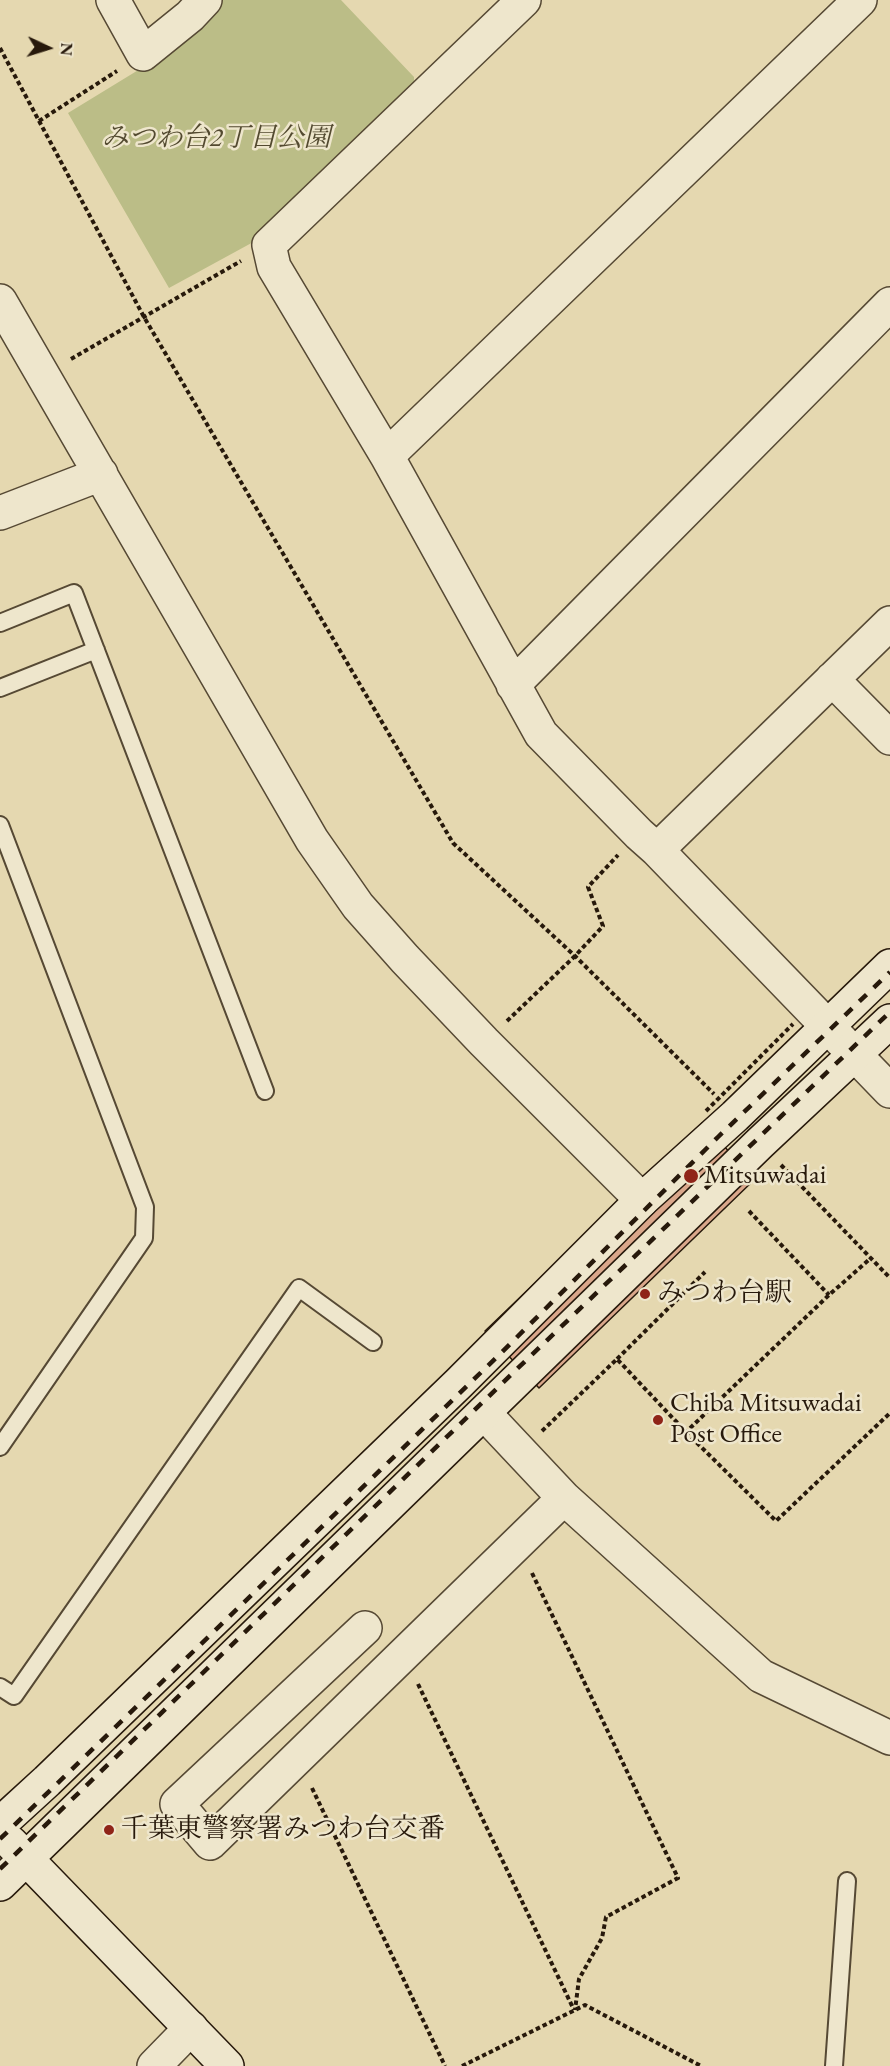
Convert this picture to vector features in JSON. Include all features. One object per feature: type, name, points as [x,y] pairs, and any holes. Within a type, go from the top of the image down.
[{"type":"street","points":[[112,0],[143,54],[206,0]]},
{"type":"street","points":[[524,0],[269,245],[274,267],[387,456],[541,734],[890,1091]]},
{"type":"street","points":[[387,456],[860,0]]},
{"type":"street","points":[[513,685],[890,304]]},
{"type":"street","points":[[1,305],[44,375],[312,840],[358,906],[484,1042],[642,1200]]},
{"type":"street","points":[[0,513],[100,474]]},
{"type":"street","points":[[648,842],[832,679],[890,623]]},
{"type":"street","points":[[832,679],[890,738]]},
{"type":"street","points":[[0,1824],[48,1781],[450,1392],[642,1200],[720,1113],[827,1026],[890,966]]},
{"type":"street","points":[[0,1884],[485,1414],[760,1143],[890,1021]]},
{"type":"street","points":[[485,1414],[564,1498],[760,1676],[890,1738]]},
{"type":"street","points":[[364,1628],[177,1804],[210,1843],[564,1498]]},
{"type":"street","points":[[0,1832],[227,2066]]},
{"type":"street","points":[[154,2066],[191,2028]]},
{"type":"lane","points":[[0,623],[74,593],[265,1091]]},
{"type":"lane","points":[[0,688],[96,650]]},
{"type":"lane","points":[[0,825],[145,1207],[144,1238],[0,1447]]},
{"type":"lane","points":[[0,1686],[14,1696],[299,1288],[373,1342]]},
{"type":"lane","points":[[834,2066],[847,1881]]},
{"type":"path","points":[[0,48],[144,317],[453,843],[575,956],[720,1113],[793,1024]]},
{"type":"path","points":[[39,121],[143,54]]},
{"type":"path","points":[[44,375],[269,245]]},
{"type":"path","points":[[484,1042],[575,956],[603,926],[588,887],[648,842]]},
{"type":"path","points":[[760,1143],[890,1278]]},
{"type":"path","points":[[749,1211],[829,1295]]},
{"type":"path","points":[[686,1432],[829,1295],[871,1258]]},
{"type":"path","points":[[520,1452],[705,1272]]},
{"type":"path","points":[[617,1359],[686,1432],[776,1521],[890,1413]]},
{"type":"path","points":[[518,1543],[678,1878],[606,1917],[602,1938],[579,1979],[575,2010]]},
{"type":"path","points":[[404,1654],[575,2010]]},
{"type":"path","points":[[297,1758],[445,2066]]},
{"type":"path","points":[[462,2066],[585,2005],[700,2066]]},
{"type":"green space","name":"みつわ台2丁目公園","points":[[213,0],[341,0],[414,77],[414,91],[268,234],[169,288],[68,113],[140,69]]},
{"type":"building","points":[[702,1123],[755,1179],[539,1388],[485,1331]]},
{"type":"railway","points":[[0,1839],[501,1353],[718,1137],[890,972]]},
{"type":"railway","points":[[0,1869],[890,1012]]},
{"type":"place","name":"Mitsuwadai","points":[[691,1176]]},
{"type":"place","name":"みつわ台駅","points":[[645,1294]]},
{"type":"place","name":"Chiba Mitsuwadai Post Office","points":[[658,1420]]},
{"type":"place","name":"千葉東警察署みつわ台交番","points":[[109,1830]]}]
